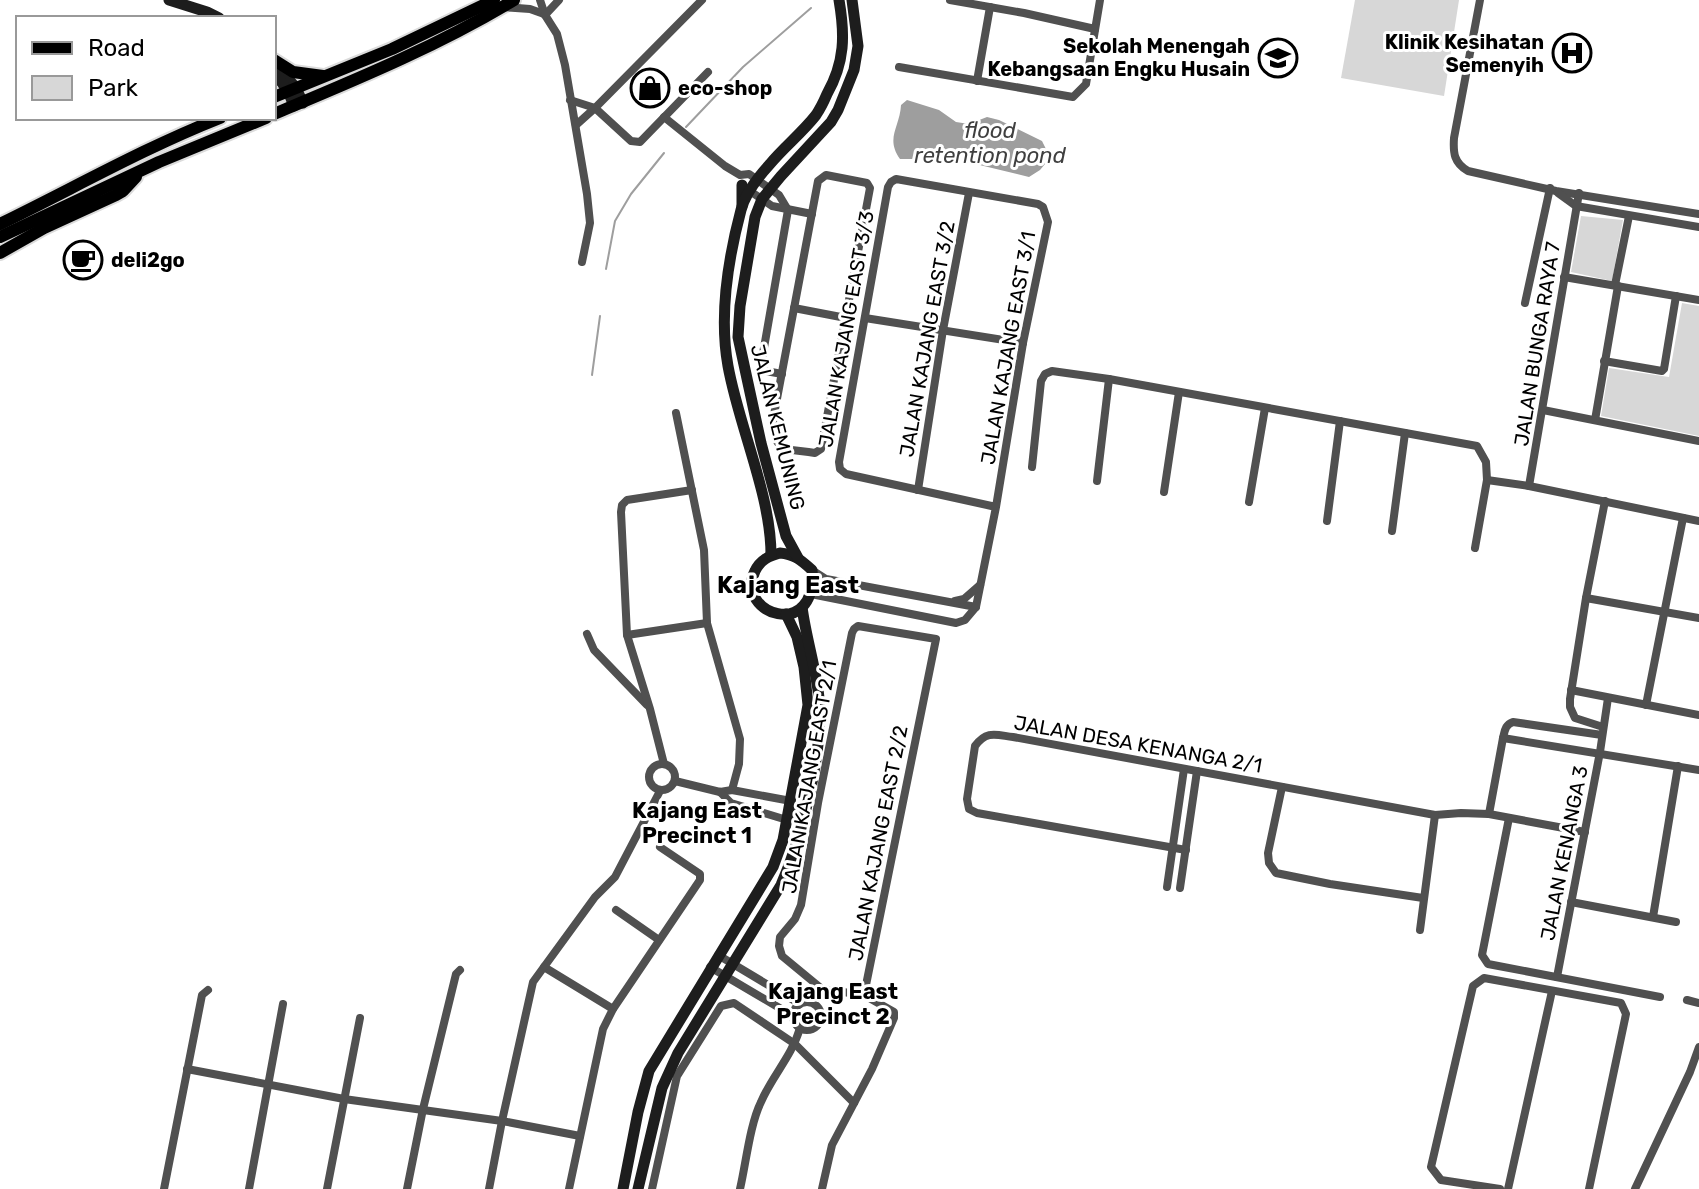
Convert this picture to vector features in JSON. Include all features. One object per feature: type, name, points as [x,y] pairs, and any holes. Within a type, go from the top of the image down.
[{"type":"main road","points":[[276,96],[497,4],[514,0]]},
{"type":"main road","points":[[276,113],[399,60],[497,4]]},
{"type":"main road","points":[[276,62],[293,72],[325,76]]},
{"type":"main road","points":[[3,222],[173,136],[215,120]]},
{"type":"main road","points":[[0,237],[159,162],[261,120]]},
{"type":"main road","points":[[0,253],[44,228],[123,191],[141,172]]},
{"type":"street","points":[[169,0],[215,16]]},
{"type":"street","points":[[540,0],[557,34],[576,125],[590,223],[582,262]]},
{"type":"street","points":[[545,15],[559,0]]},
{"type":"street","points":[[576,125],[702,0]]},
{"type":"street","name":"JALAN KEMUNING","points":[[771,555],[763,500],[728,366],[724,328],[727,286],[748,181],[767,168],[816,115],[836,78],[843,32],[839,0]]},
{"type":"street","name":"JALAN KEMUNING","points":[[798,558],[786,536],[761,443],[738,337],[740,306],[755,217],[771,197],[781,176],[831,122],[854,70],[858,46],[852,0]]},
{"type":"street","points":[[950,0],[1095,29]]},
{"type":"street","points":[[1024,13],[1026,0]]},
{"type":"street","points":[[899,67],[1073,97],[1086,84],[1100,0]]},
{"type":"street","points":[[1480,0],[1454,138],[1453,151],[1460,167],[1553,190],[1699,214]]},
{"type":"street","points":[[497,4],[530,9],[545,15]]},
{"type":"street","points":[[977,81],[990,7]]},
{"type":"street","points":[[194,8],[203,16]]},
{"type":"street","points":[[276,64],[298,105]]},
{"type":"street","points":[[570,100],[595,108],[631,141],[640,142],[708,72]]},
{"type":"street","points":[[276,74],[292,90]]},
{"type":"street","points":[[664,117],[725,166],[788,210],[812,214]]},
{"type":"street","points":[[826,175],[870,185],[821,449],[815,453],[780,447],[774,439],[773,420],[812,214],[821,177],[826,175]]},
{"type":"street","name":"JALAN KAJANG EAST 3/1","points":[[888,187],[896,179],[1038,204],[1043,207],[1048,222],[976,607]]},
{"type":"street","name":"JALAN KAJANG EAST 3/3","points":[[888,187],[839,462],[840,469],[846,474],[918,490]]},
{"type":"street","points":[[1553,190],[1576,206],[1699,227]]},
{"type":"street","points":[[1525,303],[1553,190]]},
{"type":"street","name":"JALAN KAJANG EAST 3/2","points":[[918,490],[943,330],[969,193]]},
{"type":"street","name":"JALAN BUNGA RAYA 7","points":[[1529,486],[1579,193]]},
{"type":"street","points":[[782,374],[766,371],[761,365],[788,210]]},
{"type":"street","points":[[1595,420],[1629,216]]},
{"type":"street","points":[[1564,277],[1699,300]]},
{"type":"street","points":[[1604,361],[1662,371],[1676,296]]},
{"type":"street","points":[[794,308],[846,318]]},
{"type":"street","points":[[865,318],[1023,343]]},
{"type":"street","points":[[1032,467],[1041,381],[1045,374],[1052,371],[1477,446],[1486,462],[1487,480],[1475,548]]},
{"type":"street","points":[[1097,481],[1109,379]]},
{"type":"street","points":[[1164,492],[1179,392]]},
{"type":"street","points":[[1249,502],[1265,408]]},
{"type":"street","points":[[1543,410],[1699,441]]},
{"type":"street","points":[[676,413],[704,550],[707,623],[740,739],[739,764],[732,790]]},
{"type":"street","points":[[761,443],[773,420]]},
{"type":"street","points":[[1327,521],[1340,421]]},
{"type":"street","points":[[1392,531],[1405,433]]},
{"type":"street","points":[[1487,480],[1699,521]]},
{"type":"street","points":[[675,781],[673,770],[664,764],[627,635],[621,512],[627,500],[692,490]]},
{"type":"street","points":[[918,490],[996,507]]},
{"type":"street","points":[[1602,731],[1575,718],[1570,707],[1586,598],[1605,501]]},
{"type":"street","points":[[1646,705],[1683,518]]},
{"type":"street","points":[[811,594],[956,623],[965,620],[976,607],[826,579],[798,558],[780,553],[771,555],[756,568],[752,577],[754,596],[759,604],[776,614],[786,614],[802,607],[811,594],[812,570]]},
{"type":"street","points":[[951,602],[964,599],[981,584]]},
{"type":"street","points":[[1586,598],[1699,618]]},
{"type":"street","points":[[638,1189],[662,1088],[678,1053],[781,885],[793,859],[820,723],[802,607]]},
{"type":"street","points":[[623,1189],[649,1071],[773,867],[792,817],[791,801],[808,705],[797,637],[786,614]]},
{"type":"street","points":[[627,635],[707,623]]},
{"type":"street","name":"JALAN KAJANG EAST 2/1","points":[[822,989],[782,956],[779,946],[780,937],[795,919],[801,905],[852,633],[858,626],[936,639]]},
{"type":"street","points":[[587,634],[594,650],[650,709]]},
{"type":"street","name":"JALAN KAJANG EAST 2/2","points":[[864,995],[936,639]]},
{"type":"street","points":[[1571,690],[1699,715]]},
{"type":"street","name":"JALAN KENANGA 3","points":[[1557,977],[1608,698]]},
{"type":"street","points":[[1489,814],[1505,727],[1513,722],[1602,731]]},
{"type":"street","name":"JALAN DESA KENANGA 2/1","points":[[1173,847],[977,813],[969,809],[967,799],[975,746],[989,734],[1435,815],[1489,814],[1585,832]]},
{"type":"street","points":[[1503,738],[1699,770]]},
{"type":"street","points":[[664,764],[653,768],[649,774],[651,785],[660,791],[668,789],[675,781]]},
{"type":"street","points":[[1653,917],[1678,766]]},
{"type":"street","points":[[1167,887],[1184,769]]},
{"type":"street","points":[[1180,888],[1197,771]]},
{"type":"street","points":[[675,781],[720,792],[732,790],[791,801]]},
{"type":"street","name":"JALAN DESA KENANGA 2/1","points":[[1282,787],[1268,853],[1269,863],[1276,873],[1423,898]]},
{"type":"street","points":[[489,1189],[533,982],[595,897],[615,877],[660,791]]},
{"type":"street","points":[[720,792],[731,803],[792,817],[800,830]]},
{"type":"street","points":[[792,817],[806,804]]},
{"type":"street","points":[[1420,930],[1435,815]]},
{"type":"street","points":[[1509,818],[1482,955],[1488,964],[1660,997]]},
{"type":"street","points":[[569,1189],[603,1029],[613,1009],[701,877],[660,847]]},
{"type":"street","points":[[1173,847],[1186,850]]},
{"type":"street","points":[[1571,902],[1676,922]]},
{"type":"street","points":[[616,910],[659,940]]},
{"type":"street","points":[[718,955],[800,1004]]},
{"type":"street","points":[[544,967],[613,1009]]},
{"type":"street","points":[[710,967],[793,1016]]},
{"type":"street","points":[[407,1189],[423,1109],[456,974],[460,970]]},
{"type":"street","points":[[1500,1189],[1441,1180],[1431,1167],[1473,986],[1484,978],[1621,1003],[1626,1014],[1589,1189]]},
{"type":"street","points":[[814,1004],[822,989],[864,995],[894,1012],[872,1069],[832,1145],[822,1189]]},
{"type":"street","points":[[1508,1189],[1552,991]]},
{"type":"street","points":[[164,1189],[205,992]]},
{"type":"street","points":[[1687,1000],[1699,1003]]},
{"type":"street","points":[[652,1189],[677,1076],[721,1006],[734,1003],[795,1044],[854,1103]]},
{"type":"street","points":[[249,1189],[283,1004]]},
{"type":"street","points":[[800,1004],[814,1004],[821,1015],[819,1023],[808,1030],[795,1023],[794,1011],[800,1004]]},
{"type":"street","points":[[327,1189],[360,1018]]},
{"type":"street","points":[[740,1189],[756,1112],[795,1044],[800,1028]]},
{"type":"street","points":[[1635,1189],[1699,1047]]},
{"type":"street","points":[[187,1069],[344,1099],[502,1121],[580,1136]]},
{"type":"green space","points":[[1355,0],[1459,0],[1444,96],[1341,78]]},
{"type":"green space","points":[[1581,216],[1623,220],[1612,281],[1571,272]]},
{"type":"green space","points":[[1682,303],[1699,306],[1699,436],[1601,416],[1609,368],[1669,377]]},
{"type":"water","name":"flood retention pond","points":[[907,100],[939,110],[956,122],[969,124],[987,117],[999,120],[1042,141],[1047,151],[1045,164],[1029,177],[963,161],[947,152],[933,151],[912,159],[900,159],[893,138],[901,105]]},
{"type":"waterway","points":[[686,127],[743,67],[811,8]]},
{"type":"waterway","points":[[606,269],[615,221],[631,194],[664,153]]},
{"type":"waterway","points":[[592,375],[600,316]]},
{"type":"place","name":"Klinik Kesihatan Semenyih","points":[[1572,53]]},
{"type":"place","name":"Sekolah Menengah Kebangsaan Engku Husain","points":[[1278,58]]},
{"type":"place","name":"eco-shop","points":[[650,88]]},
{"type":"place","name":"deli2go","points":[[83,260]]},
{"type":"district","name":"Kajang East","points":[[788,585]]},
{"type":"district","name":"Kajang East Precinct 1","points":[[697,822]]},
{"type":"district","name":"Kajang East Precinct 2","points":[[833,1004]]}]
